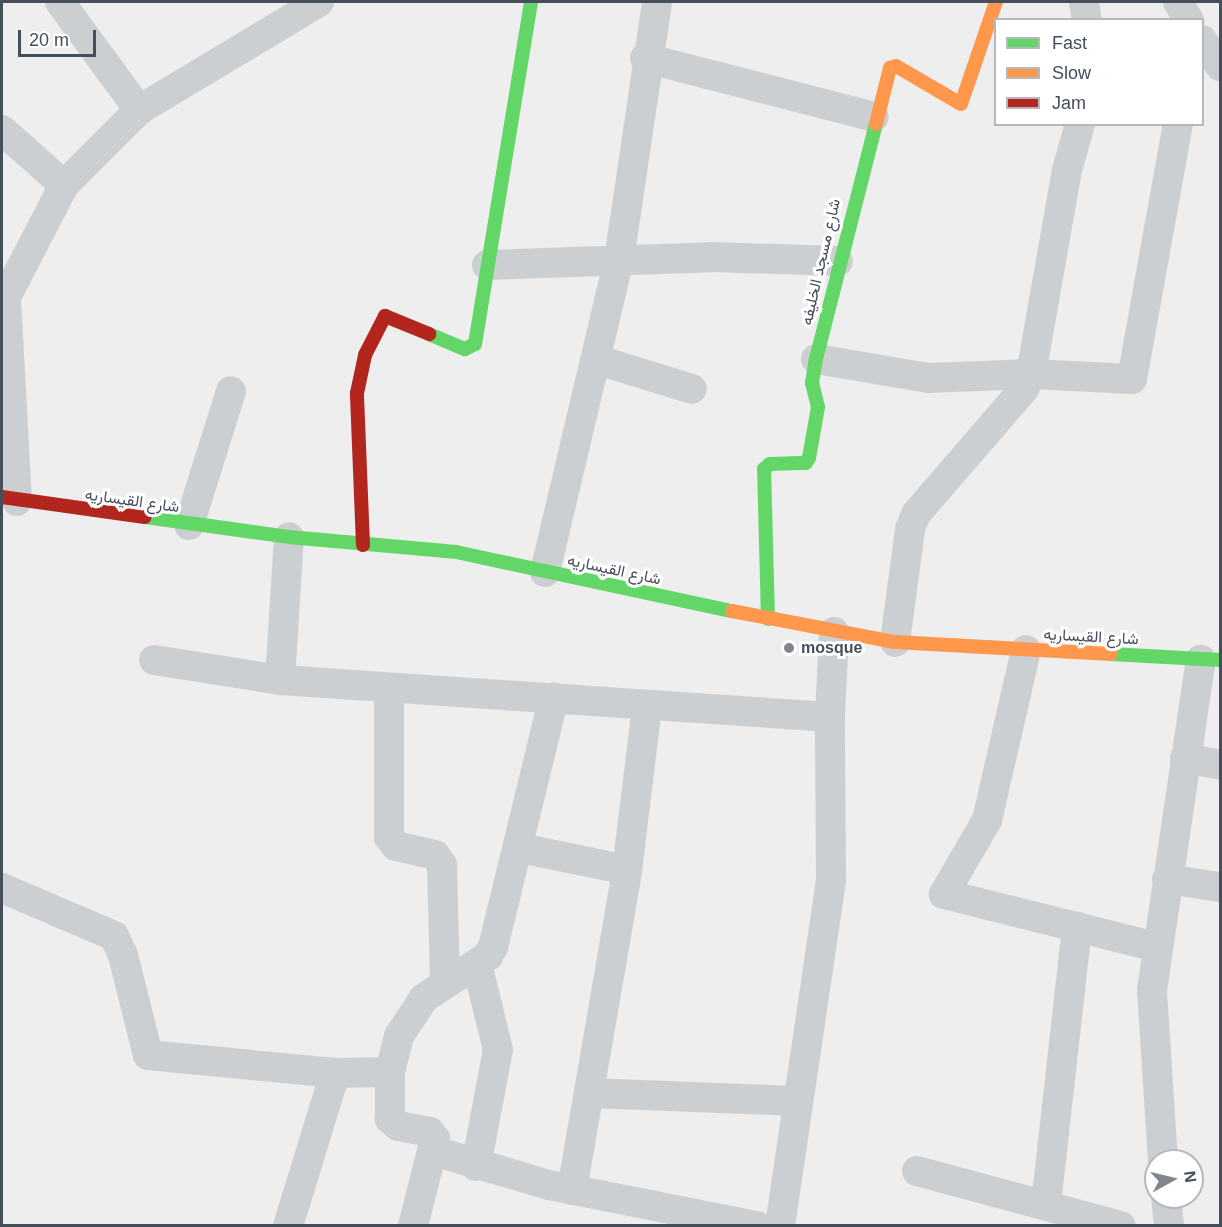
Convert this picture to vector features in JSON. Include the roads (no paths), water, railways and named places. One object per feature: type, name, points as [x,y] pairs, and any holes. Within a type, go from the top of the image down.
[{"type":"street","points":[[60,2],[139,110]]},
{"type":"street","points":[[9,499],[6,297],[64,185],[139,110],[320,2]]},
{"type":"street","points":[[363,544],[357,393],[378,321],[392,317],[465,349],[473,347],[531,2]]},
{"type":"street","points":[[545,573],[598,360],[619,260],[645,58],[657,2]]},
{"type":"street","name":"شارع مسجد الخليفه","points":[[768,619],[764,469],[770,464],[808,461],[818,407],[812,383],[816,359],[874,117],[893,66],[958,105],[964,103],[986,63],[996,2]]},
{"type":"street","points":[[1084,2],[1087,18]]},
{"type":"street","points":[[1178,2],[1188,18]]},
{"type":"street","points":[[645,58],[874,117]]},
{"type":"street","points":[[895,642],[910,529],[916,514],[1024,389],[1031,374],[1066,170],[1079,126]]},
{"type":"street","points":[[816,359],[928,378],[1031,374],[1124,380],[1136,375],[1179,126]]},
{"type":"street","points":[[2,130],[64,185]]},
{"type":"street","points":[[487,265],[619,260],[838,261]]},
{"type":"street","points":[[598,360],[692,389]]},
{"type":"street","points":[[189,525],[231,391]]},
{"type":"street","name":"شارع القيساريه","points":[[9,499],[289,537],[456,552],[545,573],[768,619],[895,642],[1210,660]]},
{"type":"street","points":[[280,680],[289,537]]},
{"type":"street","points":[[780,1226],[796,1101],[831,880],[830,717],[834,632]]},
{"type":"street","points":[[1026,650],[987,820],[944,894],[1157,947]]},
{"type":"street","points":[[154,660],[280,680],[830,717]]},
{"type":"street","points":[[1162,1149],[1151,1024],[1157,947],[1185,758],[1210,660]]},
{"type":"street","points":[[389,689],[389,837],[396,846],[435,855],[442,865],[445,980]]},
{"type":"street","points":[[413,1226],[434,1151],[430,1132],[392,1124],[390,1072],[408,1021],[445,980],[477,964],[493,947],[520,848],[554,697]]},
{"type":"street","points":[[572,1190],[627,870],[647,706]]},
{"type":"street","points":[[1185,758],[1221,765]]},
{"type":"street","points":[[520,848],[627,870]]},
{"type":"street","points":[[1167,879],[1221,887]]},
{"type":"street","points":[[2,888],[114,936],[123,955],[148,1055],[335,1073],[390,1072]]},
{"type":"street","points":[[1046,1204],[1077,927]]},
{"type":"street","points":[[476,1166],[498,1050],[477,964]]},
{"type":"street","points":[[288,1226],[335,1073]]},
{"type":"street","points":[[590,1093],[796,1101]]},
{"type":"street","points":[[434,1151],[476,1166],[572,1190],[757,1226]]},
{"type":"street","points":[[917,1171],[1121,1226]]},
{"type":"street","points":[[1167,1209],[1169,1226]]},
{"type":"place","name":"mosque","points":[[789,648]]}]
